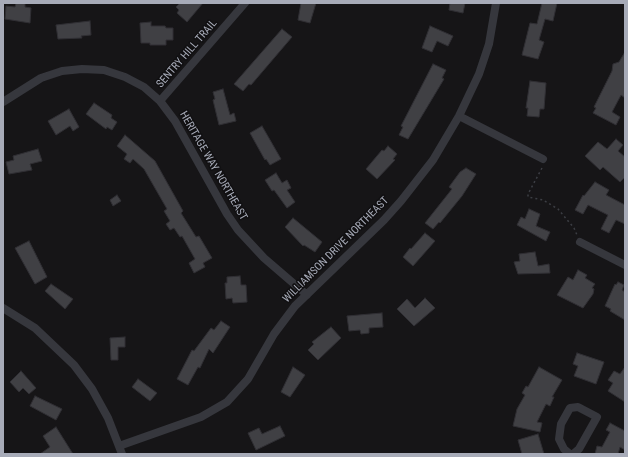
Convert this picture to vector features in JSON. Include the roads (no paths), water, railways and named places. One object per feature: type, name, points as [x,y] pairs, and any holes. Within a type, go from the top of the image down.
[{"type":"street","name":"SENTRY HILL TRAIL","points":[[160,101],[245,3]]},
{"type":"street","name":"WILLIAMSON DRIVE NORTHEAST","points":[[121,450],[201,417],[227,402],[248,379],[283,320],[306,294],[401,201],[433,160],[459,116],[479,74],[487,51],[496,3]]},
{"type":"street","name":"HERITAGE WAY NORTHEAST","points":[[3,102],[41,78],[62,71],[82,68],[104,70],[125,77],[144,87],[160,101],[175,120],[227,214],[238,230],[264,258],[306,294]]},
{"type":"street","points":[[459,116],[543,159]]},
{"type":"street","points":[[580,242],[625,265]]},
{"type":"street","points":[[3,308],[35,328],[74,365],[95,395],[108,418],[121,450]]},
{"type":"street","points":[[570,454],[564,449],[559,439],[561,424],[570,408],[578,407],[597,417],[579,449],[573,454]]}]
